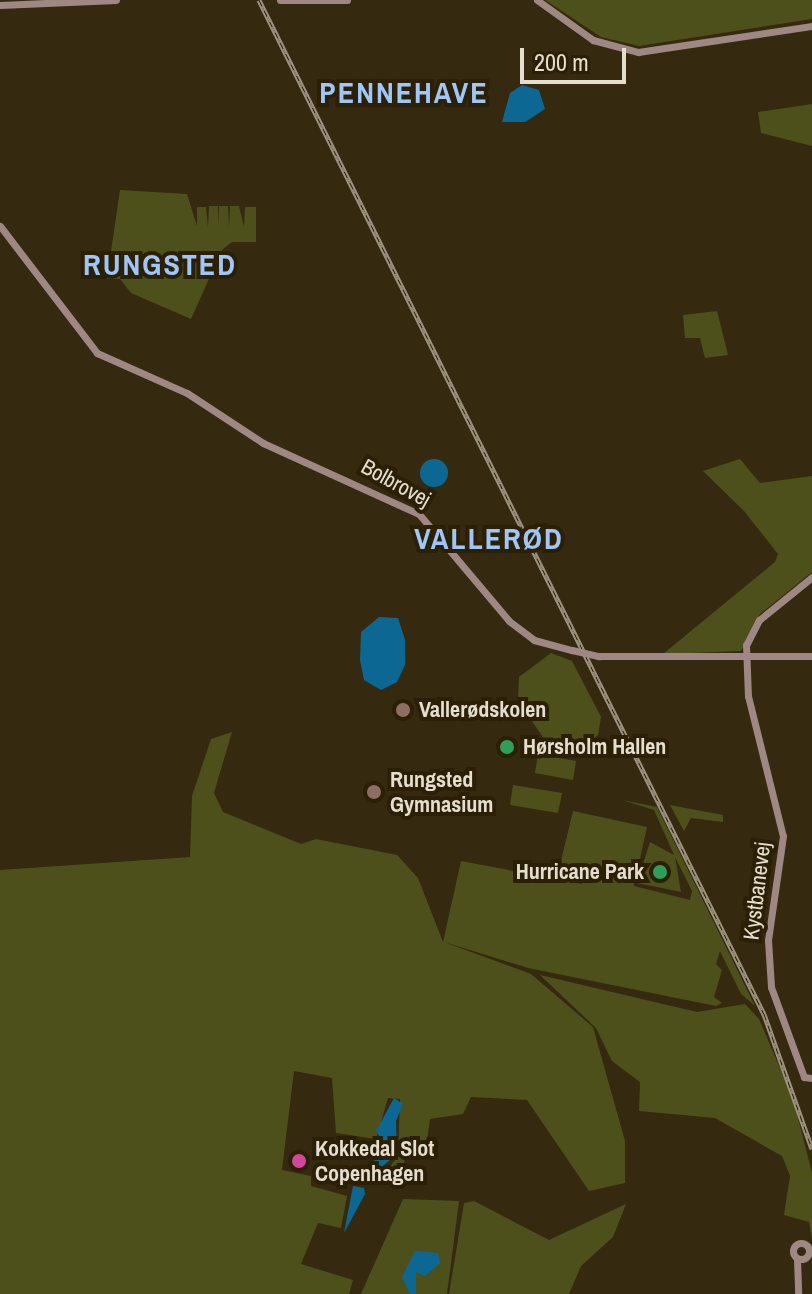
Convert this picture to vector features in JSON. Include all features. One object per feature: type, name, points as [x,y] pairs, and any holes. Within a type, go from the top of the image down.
[{"type":"street","points":[[0,5],[116,0]]},
{"type":"street","points":[[280,0],[347,0]]},
{"type":"street","points":[[537,0],[593,40],[638,52],[812,26]]},
{"type":"street","name":"Bolbrovej","points":[[0,226],[97,353],[187,393],[263,443],[419,514],[515,627],[572,650],[599,656],[812,656]]},
{"type":"street","points":[[746,656],[759,620],[812,577]]},
{"type":"street","name":"Kystbanevej","points":[[746,656],[748,696],[783,836],[768,940],[770,980],[809,1078]]},
{"type":"street","points":[[800,1259],[810,1250],[796,1244],[800,1259],[800,1294]]},
{"type":"green space","points":[[545,0],[812,0],[812,19],[639,46],[601,37]]},
{"type":"green space","points":[[812,104],[812,146],[761,133],[758,112]]},
{"type":"green space","points":[[120,190],[187,194],[197,226],[197,207],[206,207],[208,227],[209,206],[218,206],[219,227],[219,206],[228,206],[229,227],[230,206],[239,206],[244,227],[245,207],[256,207],[256,242],[232,242],[222,250],[191,319],[131,293],[120,279],[107,279]]},
{"type":"green space","points":[[717,311],[728,355],[705,358],[700,338],[685,338],[683,315]]},
{"type":"green space","points":[[740,459],[760,483],[812,476],[812,572],[760,614],[741,651],[663,654],[775,562],[778,554],[744,511],[703,471]]},
{"type":"green space","points":[[551,653],[572,661],[601,717],[598,735],[575,754],[552,751],[518,700],[519,677]]},
{"type":"green space","points":[[232,732],[214,793],[223,812],[301,844],[316,839],[397,855],[418,878],[443,942],[461,861],[582,884],[582,876],[621,884],[559,869],[573,811],[647,827],[634,886],[690,900],[692,891],[675,857],[681,892],[637,883],[650,842],[674,855],[654,810],[622,800],[657,807],[755,1006],[741,994],[720,951],[716,964],[722,970],[714,997],[722,1003],[716,1006],[528,968],[444,942],[531,974],[593,1027],[625,1141],[625,1183],[589,1191],[527,1100],[471,1097],[463,1114],[430,1119],[426,1148],[415,1144],[406,1152],[402,1175],[388,1169],[398,1156],[400,1099],[388,1098],[376,1139],[336,1133],[332,1078],[294,1071],[282,1170],[311,1176],[311,1186],[347,1196],[341,1228],[318,1223],[301,1264],[353,1280],[349,1294],[0,1294],[0,870],[190,857],[192,796],[211,739]]},
{"type":"green space","points":[[538,754],[576,761],[573,780],[535,773]]},
{"type":"green space","points":[[513,785],[562,793],[558,813],[510,805]]},
{"type":"green space","points":[[670,805],[723,815],[723,822],[691,818],[684,831]]},
{"type":"green space","points":[[540,975],[697,1012],[745,1004],[759,1019],[793,1098],[812,1173],[812,1239],[809,1222],[784,1215],[790,1176],[782,1156],[715,1118],[639,1111],[640,1082],[612,1061],[596,1028]]},
{"type":"green space","points":[[403,1199],[459,1201],[447,1294],[361,1294]]},
{"type":"green space","points":[[474,1201],[549,1240],[626,1204],[613,1237],[581,1266],[569,1294],[449,1294],[464,1203]]},
{"type":"water","points":[[522,85],[539,90],[545,109],[525,122],[502,122],[510,93]]},
{"type":"water","points":[[434,459],[444,463],[448,473],[444,483],[434,487],[424,483],[420,473],[424,463]]},
{"type":"water","points":[[379,617],[398,618],[405,640],[405,665],[397,682],[381,690],[364,680],[360,660],[361,632]]},
{"type":"water","points":[[394,1098],[403,1104],[396,1121],[397,1154],[377,1171],[372,1165],[384,1143],[376,1131]]},
{"type":"water","points":[[353,1186],[364,1188],[365,1194],[344,1233]]},
{"type":"water","points":[[415,1251],[438,1253],[440,1263],[425,1276],[416,1272],[416,1294],[410,1294],[402,1277]]},
{"type":"railway","points":[[259,0],[764,1014],[812,1149]]},
{"type":"place","name":"Vallerødskolen","points":[[403,710]]},
{"type":"place","name":"Hørsholm Hallen","points":[[507,747]]},
{"type":"place","name":"Rungsted Gymnasium","points":[[374,792]]},
{"type":"place","name":"Hurricane Park","points":[[660,872]]},
{"type":"place","name":"Kokkedal Slot Copenhagen","points":[[299,1161]]},
{"type":"district","name":"PENNEHAVE","points":[[404,92]]},
{"type":"district","name":"RUNGSTED","points":[[160,264]]},
{"type":"district","name":"VALLERØD","points":[[489,538]]}]
